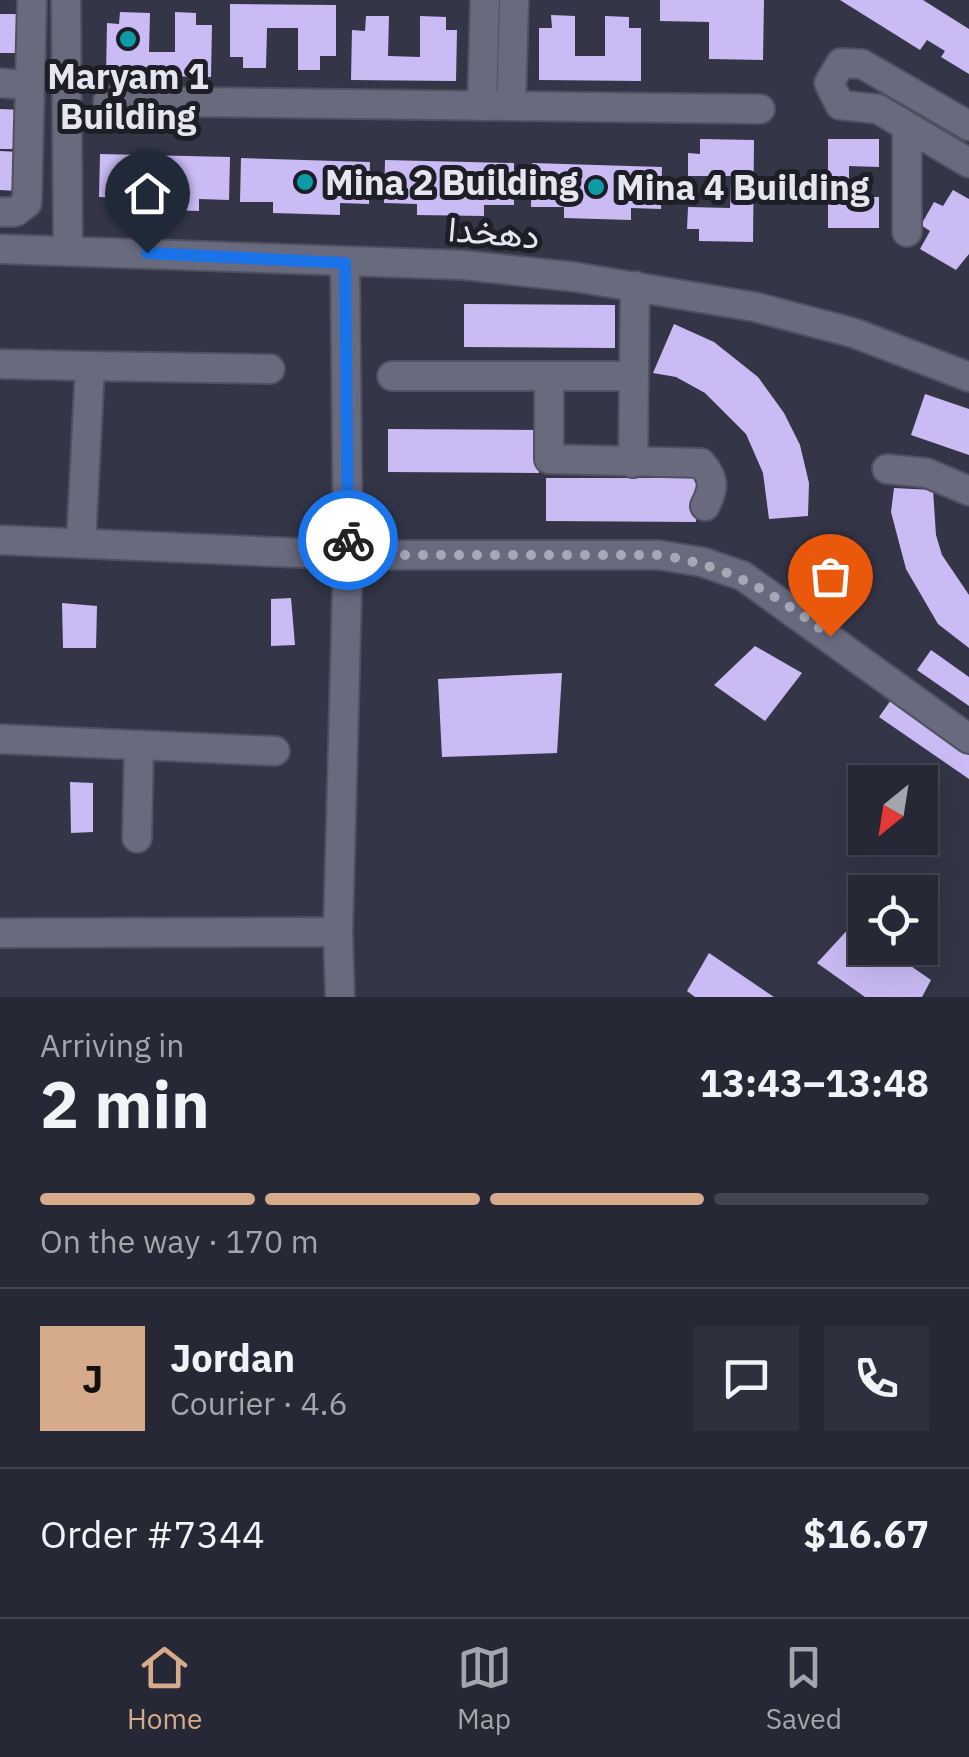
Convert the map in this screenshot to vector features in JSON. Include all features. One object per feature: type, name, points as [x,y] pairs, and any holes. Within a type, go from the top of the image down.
[{"type":"street","points":[[0,212],[15,212],[27,203],[32,0]]},
{"type":"street","points":[[66,0],[68,249]]},
{"type":"street","points":[[482,106],[485,0]]},
{"type":"street","points":[[511,106],[514,0]]},
{"type":"street","points":[[969,126],[862,64],[841,63],[829,83],[840,105],[878,109],[969,164]]},
{"type":"street","points":[[0,84],[29,85]]},
{"type":"street","points":[[108,101],[760,109]]},
{"type":"street","points":[[907,127],[908,232]]},
{"type":"street","name":"دهخدا","points":[[0,248],[463,265],[635,286],[754,307],[854,333],[969,377]]},
{"type":"street","points":[[340,997],[338,932],[348,555],[345,263]]},
{"type":"street","points":[[634,462],[635,286]]},
{"type":"street","points":[[0,364],[270,368]]},
{"type":"street","points":[[81,543],[90,366]]},
{"type":"street","points":[[392,376],[634,376]]},
{"type":"street","points":[[549,376],[549,459],[701,463],[714,488],[705,506]]},
{"type":"street","points":[[887,469],[927,473],[969,492]]},
{"type":"street","points":[[0,540],[348,555],[608,554],[702,562],[743,576],[802,615],[969,739]]},
{"type":"street","points":[[0,739],[275,751]]},
{"type":"street","points":[[136,838],[138,745]]},
{"type":"street","points":[[0,933],[338,932]]},
{"type":"building","points":[[660,0],[764,0],[763,60],[709,59],[709,22],[660,21]]},
{"type":"building","points":[[840,0],[923,0],[969,29],[969,74],[941,57],[945,51],[927,40],[920,50]]},
{"type":"building","points":[[230,4],[336,5],[336,56],[320,56],[320,70],[298,70],[298,28],[267,28],[266,68],[243,68],[243,57],[230,57]]},
{"type":"building","name":"Maryam 1 Building","points":[[120,12],[150,13],[149,52],[175,52],[175,12],[196,13],[196,25],[212,25],[211,77],[106,75],[107,23],[119,24]]},
{"type":"building","points":[[0,14],[21,14],[21,53],[0,53]]},
{"type":"building","points":[[551,15],[575,16],[575,56],[605,56],[605,16],[629,17],[629,28],[641,28],[641,81],[539,80],[539,28],[552,28]]},
{"type":"building","points":[[366,16],[389,16],[388,56],[420,57],[420,16],[446,17],[446,30],[457,30],[456,81],[351,80],[352,30],[365,31]]},
{"type":"building","points":[[0,109],[22,110],[21,149],[0,149]]},
{"type":"building","points":[[700,139],[754,140],[753,242],[699,241],[699,229],[687,229],[688,207],[730,208],[731,176],[688,176],[688,153],[700,154]]},
{"type":"building","points":[[828,139],[879,139],[879,167],[849,166],[849,197],[879,197],[879,228],[828,228]]},
{"type":"building","points":[[0,151],[20,152],[19,191],[0,190]]},
{"type":"building","points":[[100,154],[230,157],[229,200],[199,199],[199,211],[132,209],[132,198],[99,197]]},
{"type":"building","name":"Mina 2 Building","points":[[241,158],[370,162],[369,204],[340,203],[340,215],[273,213],[273,202],[240,202]]},
{"type":"building","points":[[385,160],[514,163],[514,205],[484,205],[484,216],[417,215],[417,204],[384,203]]},
{"type":"building","name":"Mina 4 Building","points":[[532,163],[662,167],[661,209],[631,208],[631,220],[564,218],[564,207],[531,207]]},
{"type":"building","points":[[953,190],[969,199],[969,254],[956,270],[920,249],[930,231],[921,225],[934,202],[943,206]]},
{"type":"building","points":[[464,304],[615,305],[615,348],[464,347]]},
{"type":"building","points":[[674,324],[714,342],[758,377],[784,413],[800,445],[809,483],[808,516],[769,519],[763,473],[746,434],[705,393],[676,377],[653,373]]},
{"type":"building","points":[[925,394],[969,409],[969,455],[911,435]]},
{"type":"building","points":[[388,429],[538,430],[539,473],[388,472]]},
{"type":"building","points":[[546,478],[696,478],[696,522],[546,521]]},
{"type":"building","points":[[894,488],[933,490],[936,535],[942,555],[969,595],[969,648],[938,624],[906,569],[891,512]]},
{"type":"building","points":[[291,598],[295,645],[271,646],[271,599]]},
{"type":"building","points":[[62,603],[97,606],[96,648],[63,648]]},
{"type":"building","points":[[755,646],[802,673],[765,721],[714,685]]},
{"type":"building","points":[[931,650],[969,677],[969,706],[917,670]]},
{"type":"building","points":[[562,673],[557,753],[442,757],[438,679]]},
{"type":"building","points":[[893,697],[969,750],[969,779],[879,717]]},
{"type":"building","points":[[70,782],[93,783],[93,832],[71,833]]},
{"type":"building","points":[[848,929],[848,965],[909,965],[931,980],[922,997],[865,997],[817,963]]},
{"type":"building","points":[[709,953],[774,997],[695,997],[687,991]]},
{"type":"way so far","points":[[348,540],[348,555],[659,555],[702,562],[743,576],[830,636]]},
{"type":"place","name":"Maryam 1 Building","points":[[128,39]]},
{"type":"place","name":"Mina 2 Building","points":[[305,182]]},
{"type":"place","name":"Mina 4 Building","points":[[596,187]]},
{"type":"route","points":[[147,253],[345,263],[348,540]]}]
